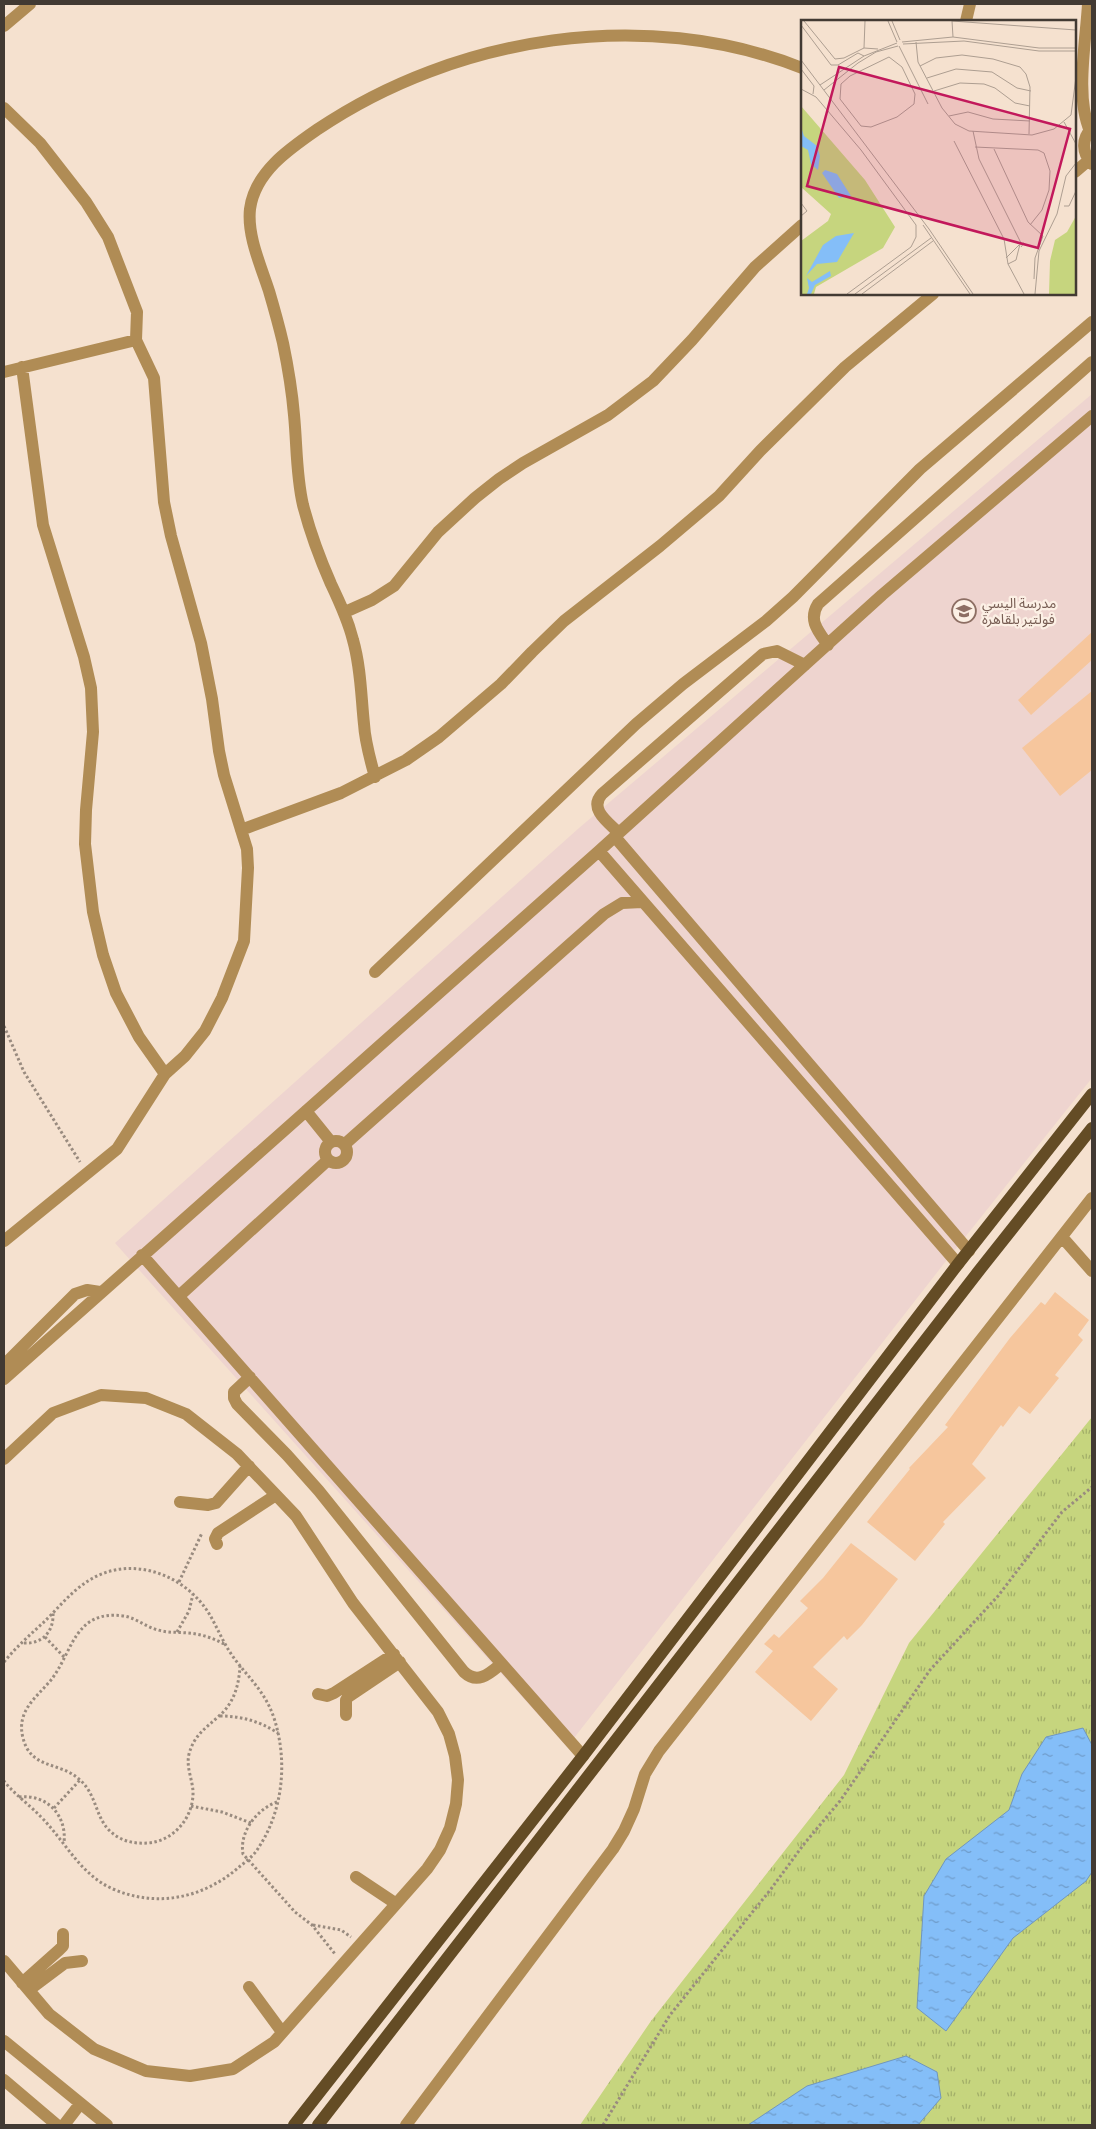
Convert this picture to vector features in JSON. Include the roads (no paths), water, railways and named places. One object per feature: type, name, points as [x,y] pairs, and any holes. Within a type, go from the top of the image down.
[{"type":"main road","points":[[294,2125],[582,1756],[958,1264],[1092,1094]]},
{"type":"main road","points":[[318,2125],[978,1272],[1092,1128]]},
{"type":"street","points":[[4,26],[30,4]]},
{"type":"street","points":[[966,20],[970,4]]},
{"type":"street","points":[[1076,171],[1090,162],[1085,153],[1084,145],[1091,130],[1086,121],[1082,101],[1088,4]]},
{"type":"street","points":[[376,777],[368,752],[360,670],[354,641],[345,612],[320,558],[302,501],[297,470],[294,413],[287,364],[276,315],[250,228],[252,198],[258,183],[267,170],[308,136],[339,115],[373,96],[408,80],[485,53],[527,44],[570,38],[614,36],[680,38],[759,53],[801,68]]},
{"type":"street","points":[[4,108],[40,142],[86,202],[108,237],[124,274],[137,312],[136,340],[154,378],[164,502],[171,536],[205,662],[224,775],[247,849],[248,868],[244,941],[222,998],[205,1031],[185,1056],[166,1074],[117,1149],[4,1241]]},
{"type":"street","points":[[345,612],[372,600],[394,586],[438,532],[475,498],[524,463],[608,415],[653,381],[692,340],[755,267],[801,225]]},
{"type":"street","points":[[241,830],[341,793],[376,777],[406,760],[471,711],[564,621],[660,546],[719,496],[760,451],[845,367],[932,295]]},
{"type":"street","points":[[374,972],[642,719],[683,684],[766,621],[793,597],[920,469],[1092,322]]},
{"type":"street","points":[[4,372],[136,340]]},
{"type":"street","points":[[828,644],[817,630],[813,620],[813,614],[818,604],[1092,362]]},
{"type":"street","points":[[22,367],[43,526],[84,657],[91,688],[92,732],[85,844],[93,912],[103,955],[116,993],[138,1037],[166,1074]]},
{"type":"street","points":[[4,1379],[112,1281],[600,851],[882,595],[1092,416]]},
{"type":"street","points":[[805,665],[777,651],[763,654],[602,794],[597,801],[598,809],[617,835],[969,1251]]},
{"type":"street","points":[[600,851],[642,902],[958,1264]]},
{"type":"street","points":[[345,1144],[604,914],[622,903],[642,902]]},
{"type":"street","points":[[306,1111],[331,1142]]},
{"type":"street","points":[[337,1140],[345,1144],[348,1153],[344,1161],[336,1164],[328,1160],[324,1152],[331,1142],[337,1140]]},
{"type":"street","points":[[179,1296],[328,1160]]},
{"type":"street","points":[[406,2125],[613,1849],[634,1809],[645,1774],[658,1750],[1092,1198]]},
{"type":"street","points":[[1062,1237],[1092,1271]]},
{"type":"street","points":[[142,1255],[582,1756]]},
{"type":"street","points":[[4,1365],[75,1294],[87,1290],[100,1292]]},
{"type":"street","points":[[250,1377],[234,1392],[236,1404],[287,1455],[318,1491],[464,1672],[471,1678],[480,1678],[502,1664]]},
{"type":"street","points":[[4,1459],[53,1413],[101,1395],[146,1398],[186,1414],[238,1454],[296,1516],[353,1603],[438,1712],[449,1734],[455,1756],[458,1780],[456,1804],[450,1828],[440,1850],[427,1869],[274,2042],[233,2069],[190,2076],[146,2071],[94,2049],[48,2014],[4,1961]]},
{"type":"street","points":[[180,1502],[208,1505],[216,1503],[249,1466]]},
{"type":"street","points":[[217,1544],[215,1539],[218,1533],[276,1495]]},
{"type":"street","points":[[318,1694],[327,1696],[334,1693],[397,1658]]},
{"type":"street","points":[[346,1715],[346,1700],[397,1658]]},
{"type":"street","points":[[356,1877],[396,1903]]},
{"type":"street","points":[[26,1986],[62,1946],[63,1934]]},
{"type":"street","points":[[26,1986],[57,1968],[73,1961],[82,1961]]},
{"type":"street","points":[[250,1987],[282,2032]]},
{"type":"street","points":[[4,2041],[107,2125]]},
{"type":"street","points":[[4,2080],[57,2125]]},
{"type":"street","points":[[64,2125],[80,2104]]},
{"type":"water","points":[[1083,1728],[1092,1745],[1092,1872],[1086,1881],[1013,1938],[946,2031],[917,2008],[924,1896],[946,1859],[1009,1810],[1022,1774],[1046,1737]]},
{"type":"water","points":[[906,2056],[937,2072],[941,2098],[918,2125],[748,2125],[807,2086]]},
{"type":"place","name":"مدرسة اليسي فولتير بلقاهرة","points":[[964,611]]}]
